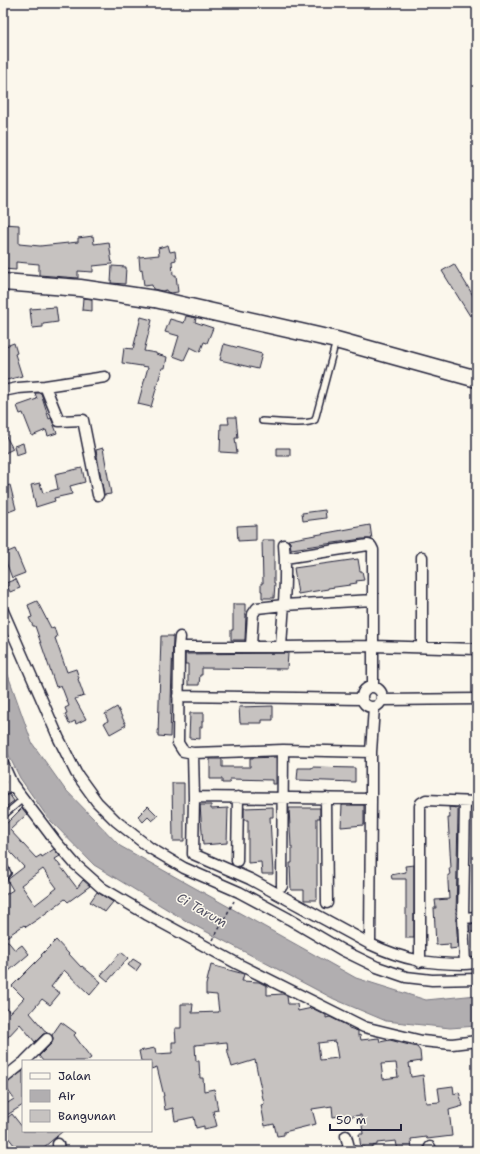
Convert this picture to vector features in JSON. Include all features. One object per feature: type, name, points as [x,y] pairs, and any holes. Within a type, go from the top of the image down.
[{"type":"main road","points":[[3,282],[80,288],[155,299],[336,340],[477,379]]},
{"type":"street","points":[[3,391],[105,377]]},
{"type":"street","points":[[46,386],[59,421],[82,419],[84,421],[98,495]]},
{"type":"street","points":[[281,647],[284,605],[284,545]]},
{"type":"street","points":[[285,558],[368,545],[371,546],[373,550],[373,687]]},
{"type":"street","points":[[422,557],[422,647]]},
{"type":"street","points":[[251,646],[253,614],[257,608],[373,600]]},
{"type":"street","points":[[3,611],[59,739],[76,773],[97,802],[116,821],[150,848],[184,868],[239,892],[342,950],[377,967],[406,977],[432,980],[477,979]]},
{"type":"street","points":[[180,637],[178,743],[183,750],[193,753],[283,750],[371,752]]},
{"type":"street","points":[[179,647],[373,646],[477,648]]},
{"type":"street","points":[[373,687],[379,690],[382,696],[382,700],[378,706],[374,707],[368,707],[362,702],[361,698],[366,689],[373,687]]},
{"type":"street","points":[[178,696],[361,698]]},
{"type":"street","points":[[382,700],[477,699]]},
{"type":"street","points":[[370,944],[371,752],[374,707]]},
{"type":"street","points":[[282,886],[283,750]]},
{"type":"street","points":[[193,753],[193,852],[195,856],[250,879],[390,954],[420,962],[443,964],[465,964],[477,962]]},
{"type":"street","points":[[4,766],[12,784],[56,842],[75,864],[102,888],[146,914],[364,1027],[422,1041],[452,1044],[477,1041]]},
{"type":"street","points":[[3,791],[12,784]]},
{"type":"street","points":[[194,797],[371,799]]},
{"type":"street","points":[[237,862],[238,797]]},
{"type":"street","points":[[326,798],[327,903]]},
{"type":"street","points":[[420,962],[421,803],[426,800],[477,802]]},
{"type":"street","points":[[465,802],[465,964]]},
{"type":"street","points":[[464,918],[477,917]]},
{"type":"street","points":[[26,1060],[47,1039]]},
{"type":"street","points":[[3,1079],[22,1064]]},
{"type":"street","points":[[346,1136],[350,1151]]},
{"type":"lane","points":[[262,420],[312,422],[315,420],[336,340]]},
{"type":"lane","points":[[3,816],[23,799]]},
{"type":"lane","points":[[3,864],[8,873],[3,878]]},
{"type":"path","points":[[211,942],[237,896]]},
{"type":"water","name":"Ci Tarum","points":[[3,661],[32,743],[64,788],[120,846],[356,978],[426,1000],[477,995],[477,1026],[450,1028],[386,1021],[334,999],[188,922],[94,865],[48,818],[20,778],[3,744]]},
{"type":"building","points":[[3,224],[19,225],[19,244],[40,246],[78,242],[78,238],[93,236],[94,244],[109,242],[112,264],[93,266],[93,272],[78,271],[78,278],[39,275],[39,264],[16,262],[16,270],[3,269]]},
{"type":"building","points":[[168,245],[170,252],[175,251],[176,260],[172,261],[173,275],[176,275],[178,292],[171,293],[167,292],[167,290],[162,291],[153,289],[152,285],[144,286],[142,269],[140,270],[139,257],[159,255],[158,248]]},
{"type":"building","points":[[454,264],[477,302],[477,312],[470,316],[442,271]]},
{"type":"building","points":[[112,266],[126,267],[125,284],[111,283]]},
{"type":"building","points":[[83,298],[92,299],[92,311],[82,310]]},
{"type":"building","points":[[56,307],[58,322],[43,324],[43,327],[32,328],[30,309]]},
{"type":"building","points":[[186,316],[196,318],[195,322],[213,328],[207,343],[204,342],[200,352],[190,347],[184,360],[173,356],[179,336],[165,332],[170,319],[184,323]]},
{"type":"building","points":[[141,317],[152,320],[144,351],[167,357],[165,368],[162,368],[151,407],[138,404],[148,367],[122,363],[124,348],[133,349]]},
{"type":"building","points":[[14,343],[17,353],[15,354],[22,376],[3,381],[3,347]]},
{"type":"building","points":[[224,344],[262,354],[258,369],[220,360]]},
{"type":"building","points":[[35,393],[41,393],[49,419],[51,418],[57,433],[48,436],[46,430],[32,436],[23,413],[20,414],[17,406],[37,399]]},
{"type":"building","points":[[228,417],[236,417],[238,438],[235,438],[237,453],[220,452],[221,424],[229,424]]},
{"type":"building","points":[[3,431],[13,449],[3,454]]},
{"type":"building","points":[[23,443],[25,452],[16,455],[14,446]]},
{"type":"building","points":[[103,448],[111,494],[104,495],[96,450]]},
{"type":"building","points":[[277,448],[290,448],[290,456],[277,456]]},
{"type":"building","points":[[82,468],[85,482],[70,486],[72,494],[54,498],[55,501],[36,507],[31,485],[40,483],[43,493],[58,489],[55,474]]},
{"type":"building","points":[[10,485],[16,509],[3,514],[3,487]]},
{"type":"building","points":[[325,510],[326,518],[303,521],[302,513]]},
{"type":"building","points":[[256,525],[256,540],[238,541],[237,526]]},
{"type":"building","points":[[370,525],[372,539],[362,539],[291,549],[290,542],[288,540]]},
{"type":"building","points":[[262,540],[274,540],[274,598],[262,598]]},
{"type":"building","points":[[15,549],[25,573],[12,578],[3,554]]},
{"type":"building","points":[[358,559],[360,571],[362,571],[364,580],[356,581],[357,583],[350,585],[298,594],[294,568]]},
{"type":"building","points":[[16,579],[20,588],[10,592],[6,583]]},
{"type":"building","points":[[37,601],[51,628],[54,627],[57,637],[55,638],[67,672],[76,669],[79,678],[78,679],[84,696],[75,699],[86,719],[76,724],[75,721],[69,724],[65,714],[67,713],[65,708],[69,706],[61,685],[56,687],[35,626],[33,626],[29,618],[32,617],[28,605]]},
{"type":"building","points":[[233,604],[245,604],[245,640],[231,640],[231,630],[233,630]]},
{"type":"building","points":[[161,636],[173,636],[170,737],[158,736]]},
{"type":"building","points":[[288,653],[287,669],[202,668],[202,675],[200,675],[199,685],[188,685],[188,664],[185,664],[185,654]]},
{"type":"building","points":[[273,706],[273,720],[262,720],[262,723],[240,723],[239,707]]},
{"type":"building","points":[[117,707],[126,725],[110,734],[104,723],[108,721],[105,714]]},
{"type":"building","points":[[190,713],[204,713],[204,721],[202,721],[202,727],[200,727],[200,739],[189,738]]},
{"type":"building","points":[[276,757],[276,784],[272,784],[272,780],[230,779],[230,783],[222,783],[222,779],[210,779],[210,759],[222,759],[222,767],[250,767],[250,758]]},
{"type":"building","points":[[298,768],[355,768],[355,782],[297,780]]},
{"type":"building","points":[[172,783],[184,783],[184,841],[173,841]]},
{"type":"building","points":[[9,794],[14,801],[3,809],[3,797]]},
{"type":"building","points":[[200,805],[211,805],[211,809],[228,808],[227,843],[203,845]]},
{"type":"building","points":[[342,805],[364,805],[364,825],[341,827]]},
{"type":"building","points":[[148,806],[158,816],[152,821],[148,817],[143,822],[138,816]]},
{"type":"building","points":[[273,807],[273,817],[270,817],[273,874],[262,874],[261,862],[248,863],[248,820],[244,820],[244,808]]},
{"type":"building","points":[[449,807],[458,808],[456,918],[458,948],[450,949],[450,944],[436,945],[434,908],[436,908],[435,900],[449,899],[448,875],[450,875],[449,868],[451,868],[448,818],[450,818]]},
{"type":"building","points":[[22,808],[27,814],[10,830],[36,858],[41,855],[42,857],[54,849],[60,856],[55,859],[77,888],[83,880],[90,886],[68,902],[65,899],[26,927],[24,925],[5,938],[15,950],[22,945],[29,954],[3,976],[3,961],[8,957],[3,951],[3,896],[13,890],[7,880],[24,867],[3,844],[3,823],[5,825]],"holes":[[[43,869],[57,888],[35,905],[21,885]]]},
{"type":"building","points":[[289,808],[320,808],[320,818],[317,818],[317,900],[304,900],[304,890],[291,890],[290,863],[292,863],[292,847]]},
{"type":"building","points":[[414,865],[414,938],[406,938],[406,879],[392,879],[391,875],[406,872],[405,866]]},
{"type":"building","points":[[97,892],[113,902],[105,912],[90,902]]},
{"type":"building","points":[[470,924],[477,924],[477,932],[470,932]]},
{"type":"building","points":[[56,940],[81,967],[82,966],[101,982],[90,995],[64,970],[51,987],[60,993],[50,1005],[42,999],[30,1013],[47,1033],[43,1034],[35,1042],[20,1024],[7,1038],[3,1034],[3,1003],[10,1013],[24,998],[12,986]]},
{"type":"building","points":[[121,952],[128,958],[108,981],[101,975]]},
{"type":"building","points":[[133,959],[141,964],[136,971],[128,965]]},
{"type":"building","points":[[211,965],[244,974],[242,981],[259,982],[267,986],[267,995],[283,994],[287,996],[288,1004],[297,1004],[298,1011],[312,1008],[326,1015],[326,1018],[330,1017],[348,1026],[349,1028],[358,1031],[358,1036],[360,1035],[361,1040],[379,1038],[380,1042],[390,1040],[417,1047],[420,1051],[421,1061],[409,1063],[411,1077],[423,1075],[426,1103],[440,1102],[438,1088],[453,1086],[454,1094],[459,1092],[463,1106],[449,1110],[452,1136],[411,1139],[412,1151],[398,1151],[396,1141],[377,1143],[377,1145],[373,1146],[373,1150],[366,1151],[365,1147],[361,1148],[359,1134],[363,1134],[361,1115],[340,1118],[339,1116],[333,1117],[332,1106],[312,1109],[316,1124],[284,1132],[284,1135],[277,1136],[274,1124],[265,1126],[261,1105],[264,1104],[255,1060],[232,1067],[227,1042],[195,1045],[196,1061],[199,1061],[200,1078],[203,1078],[204,1091],[214,1089],[218,1110],[213,1111],[217,1126],[204,1129],[204,1126],[196,1128],[194,1117],[175,1121],[173,1108],[165,1110],[164,1096],[157,1067],[152,1069],[152,1060],[141,1060],[139,1051],[155,1048],[156,1054],[172,1053],[172,1042],[176,1042],[175,1028],[181,1028],[181,1004],[193,1004],[192,1013],[219,1012],[217,995],[206,994],[206,985]],"holes":[[[335,1041],[338,1058],[320,1060],[318,1043]],[[396,1063],[398,1077],[383,1079],[381,1064]]]},
{"type":"building","points":[[61,1022],[76,1033],[74,1035],[91,1058],[88,1060],[42,1060],[39,1056],[52,1043],[52,1035]]},
{"type":"building","points":[[22,1072],[22,1106],[7,1115],[3,1110],[3,1106],[14,1099],[4,1085]]},
{"type":"building","points":[[12,1114],[22,1127],[22,1132],[62,1132],[43,1148],[46,1151],[19,1151],[3,1131],[3,1121]]}]
